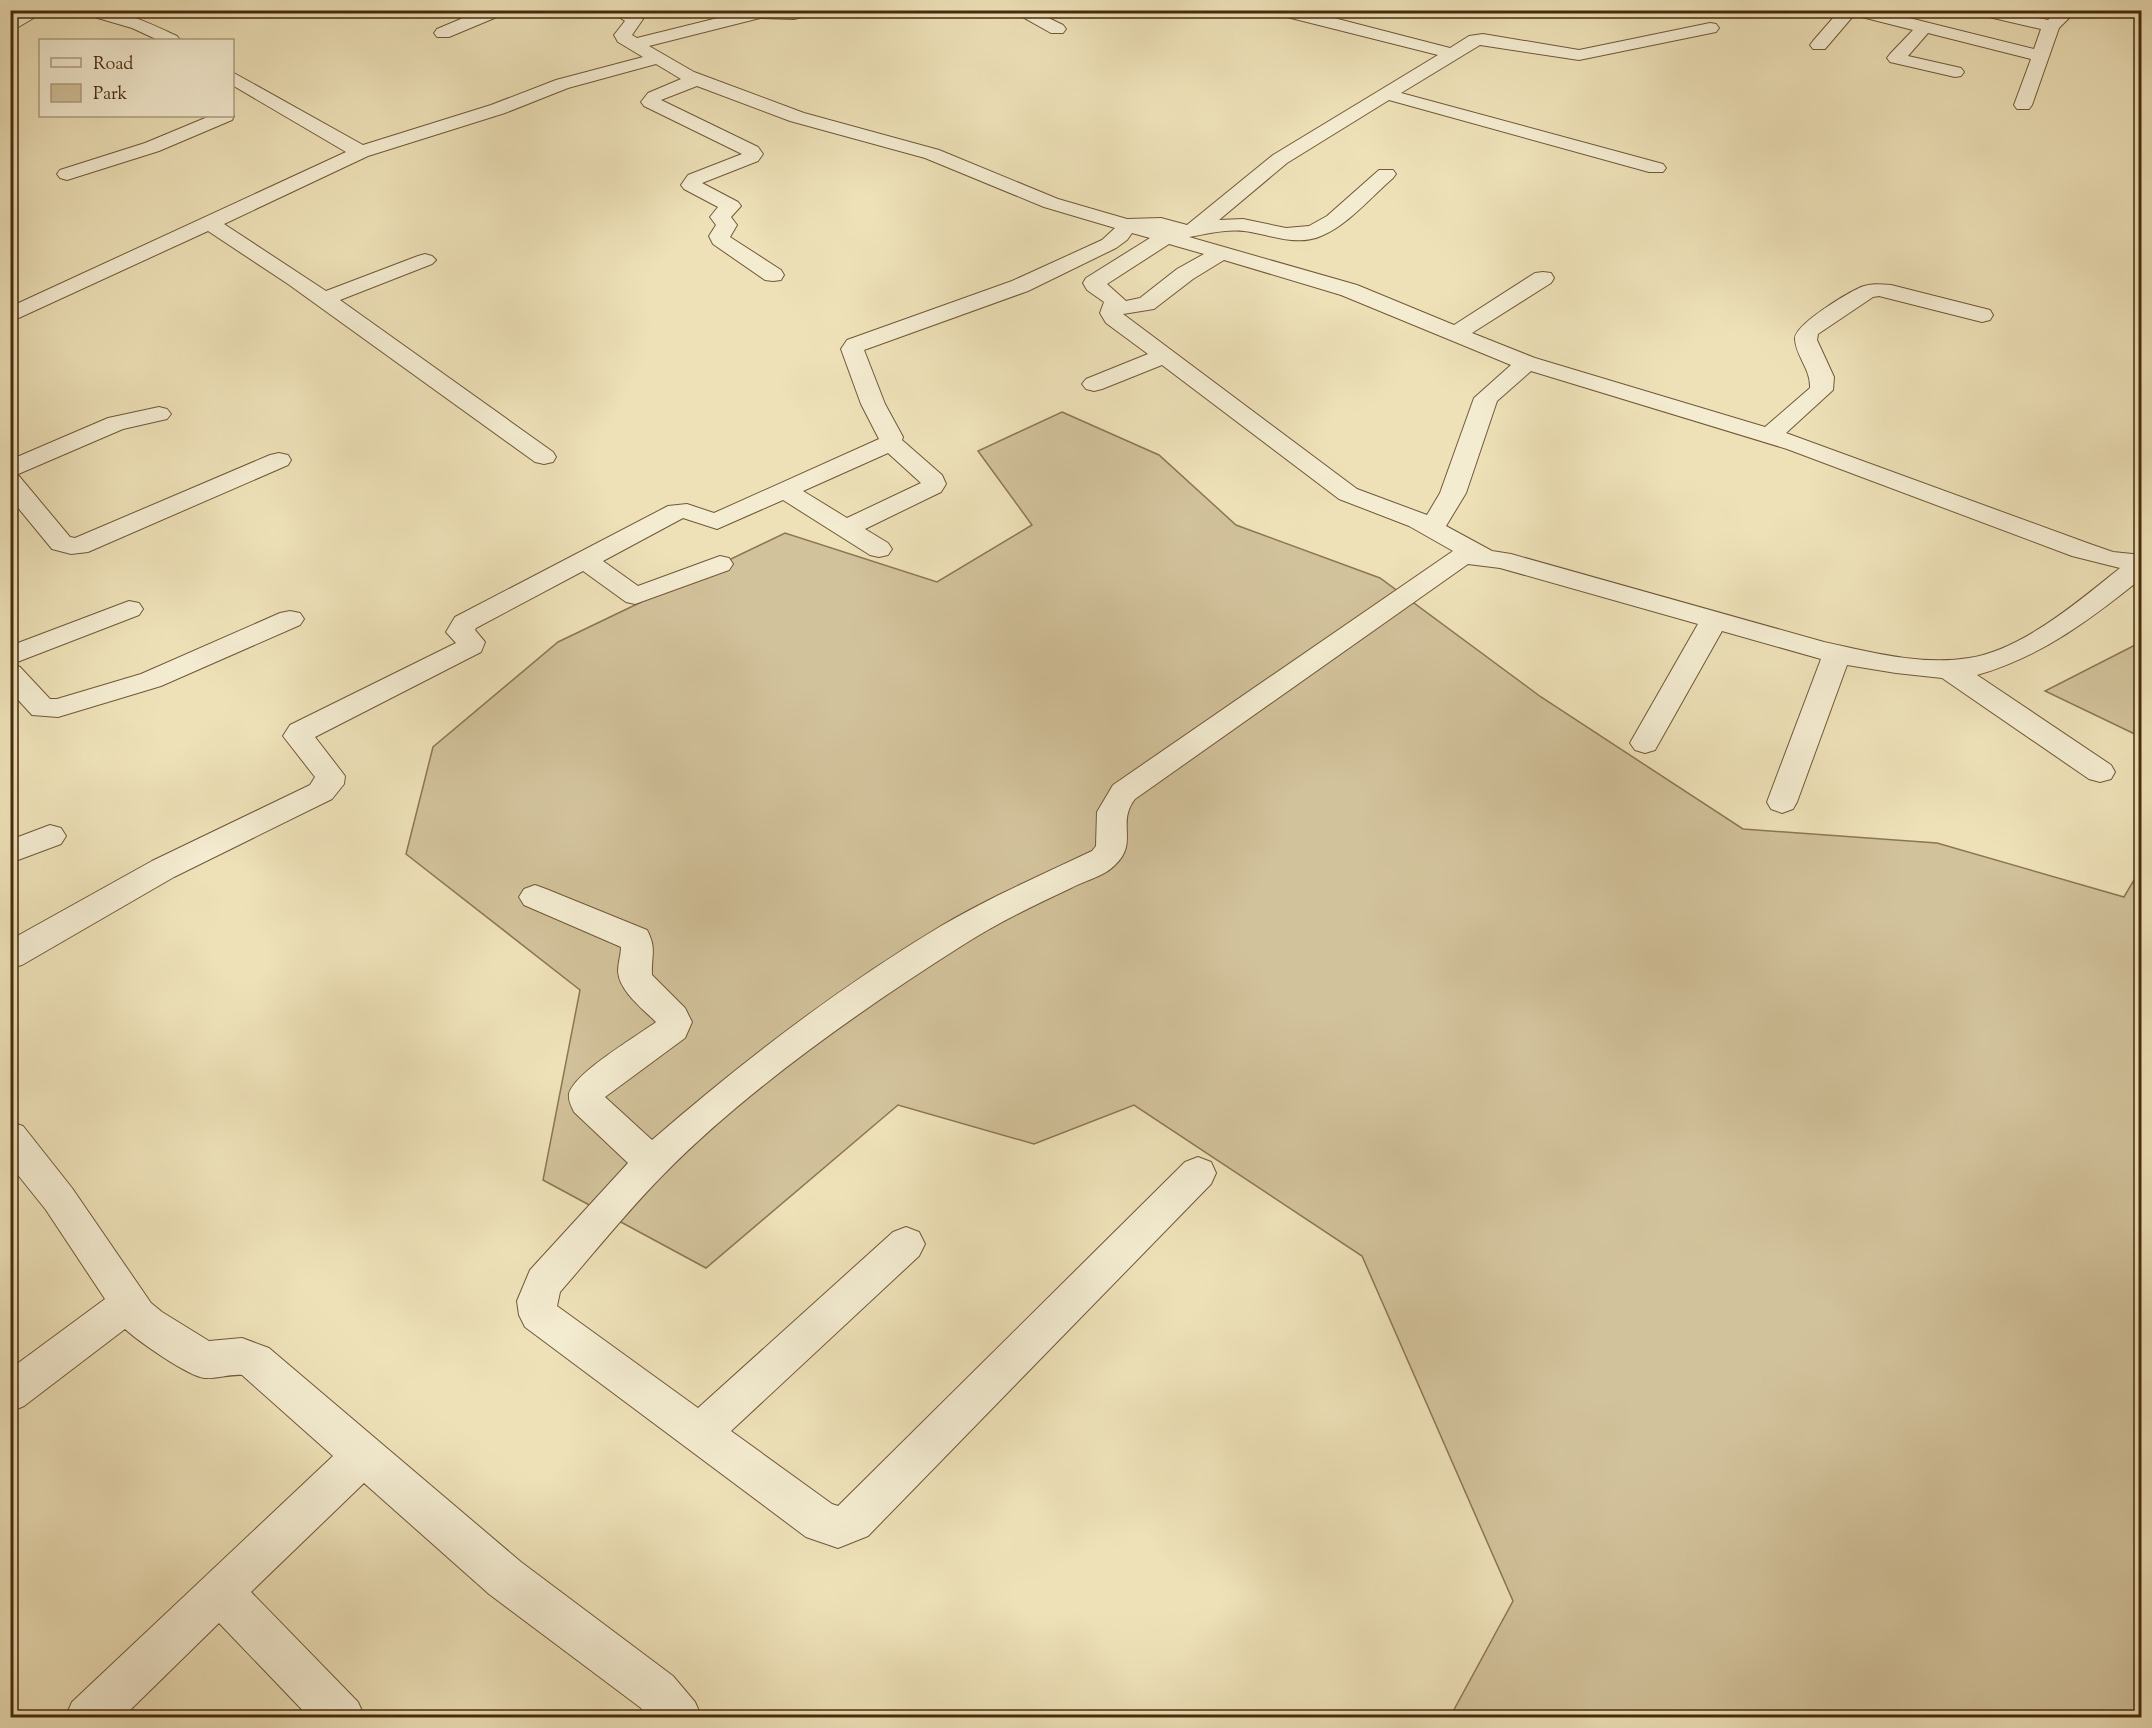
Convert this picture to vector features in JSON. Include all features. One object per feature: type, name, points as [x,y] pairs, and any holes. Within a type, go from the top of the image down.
[{"type":"street","points":[[10,27],[39,10]]},
{"type":"street","points":[[90,10],[146,27],[169,39]]},
{"type":"street","points":[[444,33],[498,10]]},
{"type":"street","points":[[617,10],[635,19],[623,35],[635,44],[697,80],[797,117],[932,153],[1051,203],[1349,290],[1527,363],[1770,436],[2080,550],[2110,559],[2142,564]]},
{"type":"street","points":[[635,44],[760,13],[794,14],[807,10]]},
{"type":"street","points":[[1018,10],[1057,29]]},
{"type":"street","points":[[1281,10],[1450,53]]},
{"type":"street","points":[[1819,45],[1849,10]]},
{"type":"street","points":[[1855,10],[2040,56]]},
{"type":"street","points":[[1982,10],[2051,26]]},
{"type":"street","points":[[2023,105],[2051,26],[2069,10]]},
{"type":"street","points":[[1925,27],[1896,58],[1955,72]]},
{"type":"street","points":[[1127,225],[1161,224],[1187,231],[1197,227],[1280,159],[1450,53],[1475,40],[1483,39],[1579,56],[1710,28]]},
{"type":"street","points":[[10,316],[361,152],[498,109],[562,84],[659,58]]},
{"type":"street","points":[[234,77],[361,152]]},
{"type":"street","points":[[697,80],[654,97],[650,102],[753,154],[696,179],[691,182],[691,185],[731,206],[720,217],[727,225],[719,236],[720,240],[773,275]]},
{"type":"street","points":[[1386,94],[1656,168]]},
{"type":"street","points":[[234,112],[275,102]]},
{"type":"street","points":[[700,126],[760,103]]},
{"type":"street","points":[[67,174],[152,147],[223,117]]},
{"type":"street","points":[[1197,227],[1242,225],[1286,234],[1314,232],[1334,220],[1386,174]]},
{"type":"street","points":[[207,222],[282,269],[544,457]]},
{"type":"street","points":[[890,442],[891,437],[873,404],[852,348],[855,345],[1020,286],[1109,244],[1120,237],[1127,225]]},
{"type":"street","points":[[1166,237],[1094,283],[1114,298],[1111,316],[1348,494],[1432,528],[1482,556],[1837,654],[1949,669],[1970,667],[1991,661],[2031,644],[2080,613],[2142,564]]},
{"type":"street","points":[[1113,309],[1146,304],[1185,274],[1222,253]]},
{"type":"street","points":[[324,299],[424,260]]},
{"type":"street","points":[[1455,334],[1543,278]]},
{"type":"street","points":[[10,291],[32,307]]},
{"type":"street","points":[[1770,436],[1821,390],[1822,377],[1806,340],[1807,333],[1811,328],[1867,292],[1891,291],[1982,315]]},
{"type":"street","points":[[1094,384],[1164,356]]},
{"type":"street","points":[[1432,528],[1453,494],[1486,399],[1527,363]]},
{"type":"street","points":[[10,468],[116,423],[159,414]]},
{"type":"street","points":[[10,956],[163,869],[321,792],[329,784],[330,776],[298,736],[300,732],[471,646],[471,642],[460,632],[465,623],[677,511],[688,511],[710,521],[717,521],[890,442]]},
{"type":"street","points":[[846,528],[934,484],[933,480],[890,442]]},
{"type":"street","points":[[10,482],[61,543],[79,546],[279,460]]},
{"type":"street","points":[[784,490],[879,549]]},
{"type":"street","points":[[1198,1173],[854,1521],[838,1527],[821,1522],[539,1315],[537,1300],[544,1282],[652,1162],[734,1090],[836,1013],[901,969],[986,916],[1103,859],[1112,848],[1110,811],[1124,792],[1463,556],[1482,556]]},
{"type":"street","points":[[585,560],[635,596],[720,564]]},
{"type":"street","points":[[10,656],[129,609]]},
{"type":"street","points":[[10,673],[42,708],[58,708],[151,680],[290,620]]},
{"type":"street","points":[[1645,743],[1714,620]]},
{"type":"street","points":[[1782,802],[1837,654]]},
{"type":"street","points":[[1949,669],[2100,772]]},
{"type":"street","points":[[10,852],[50,836]]},
{"type":"street","points":[[535,897],[635,939],[639,945],[635,967],[637,981],[673,1017],[675,1022],[673,1028],[593,1086],[587,1094],[587,1102],[652,1162]]},
{"type":"street","points":[[10,1137],[59,1199],[137,1315],[148,1325],[204,1360],[231,1354],[243,1355],[255,1361],[506,1578],[657,1692],[679,1718]]},
{"type":"street","points":[[699,1434],[906,1244]]},
{"type":"street","points":[[10,1393],[130,1304]]},
{"type":"street","points":[[88,1718],[364,1455]]},
{"type":"street","points":[[221,1593],[342,1718]]},
{"type":"green space","points":[[1062,412],[1159,455],[1236,525],[1380,578],[1541,697],[1743,829],[1937,843],[2124,897],[2141,868],[2141,1717],[1450,1717],[1513,1601],[1362,1256],[1134,1105],[1034,1144],[898,1105],[706,1268],[543,1180],[580,990],[406,854],[433,747],[558,642],[785,533],[937,582],[1032,525],[978,451]]},
{"type":"green space","points":[[2141,642],[2141,737],[2045,691]]}]
